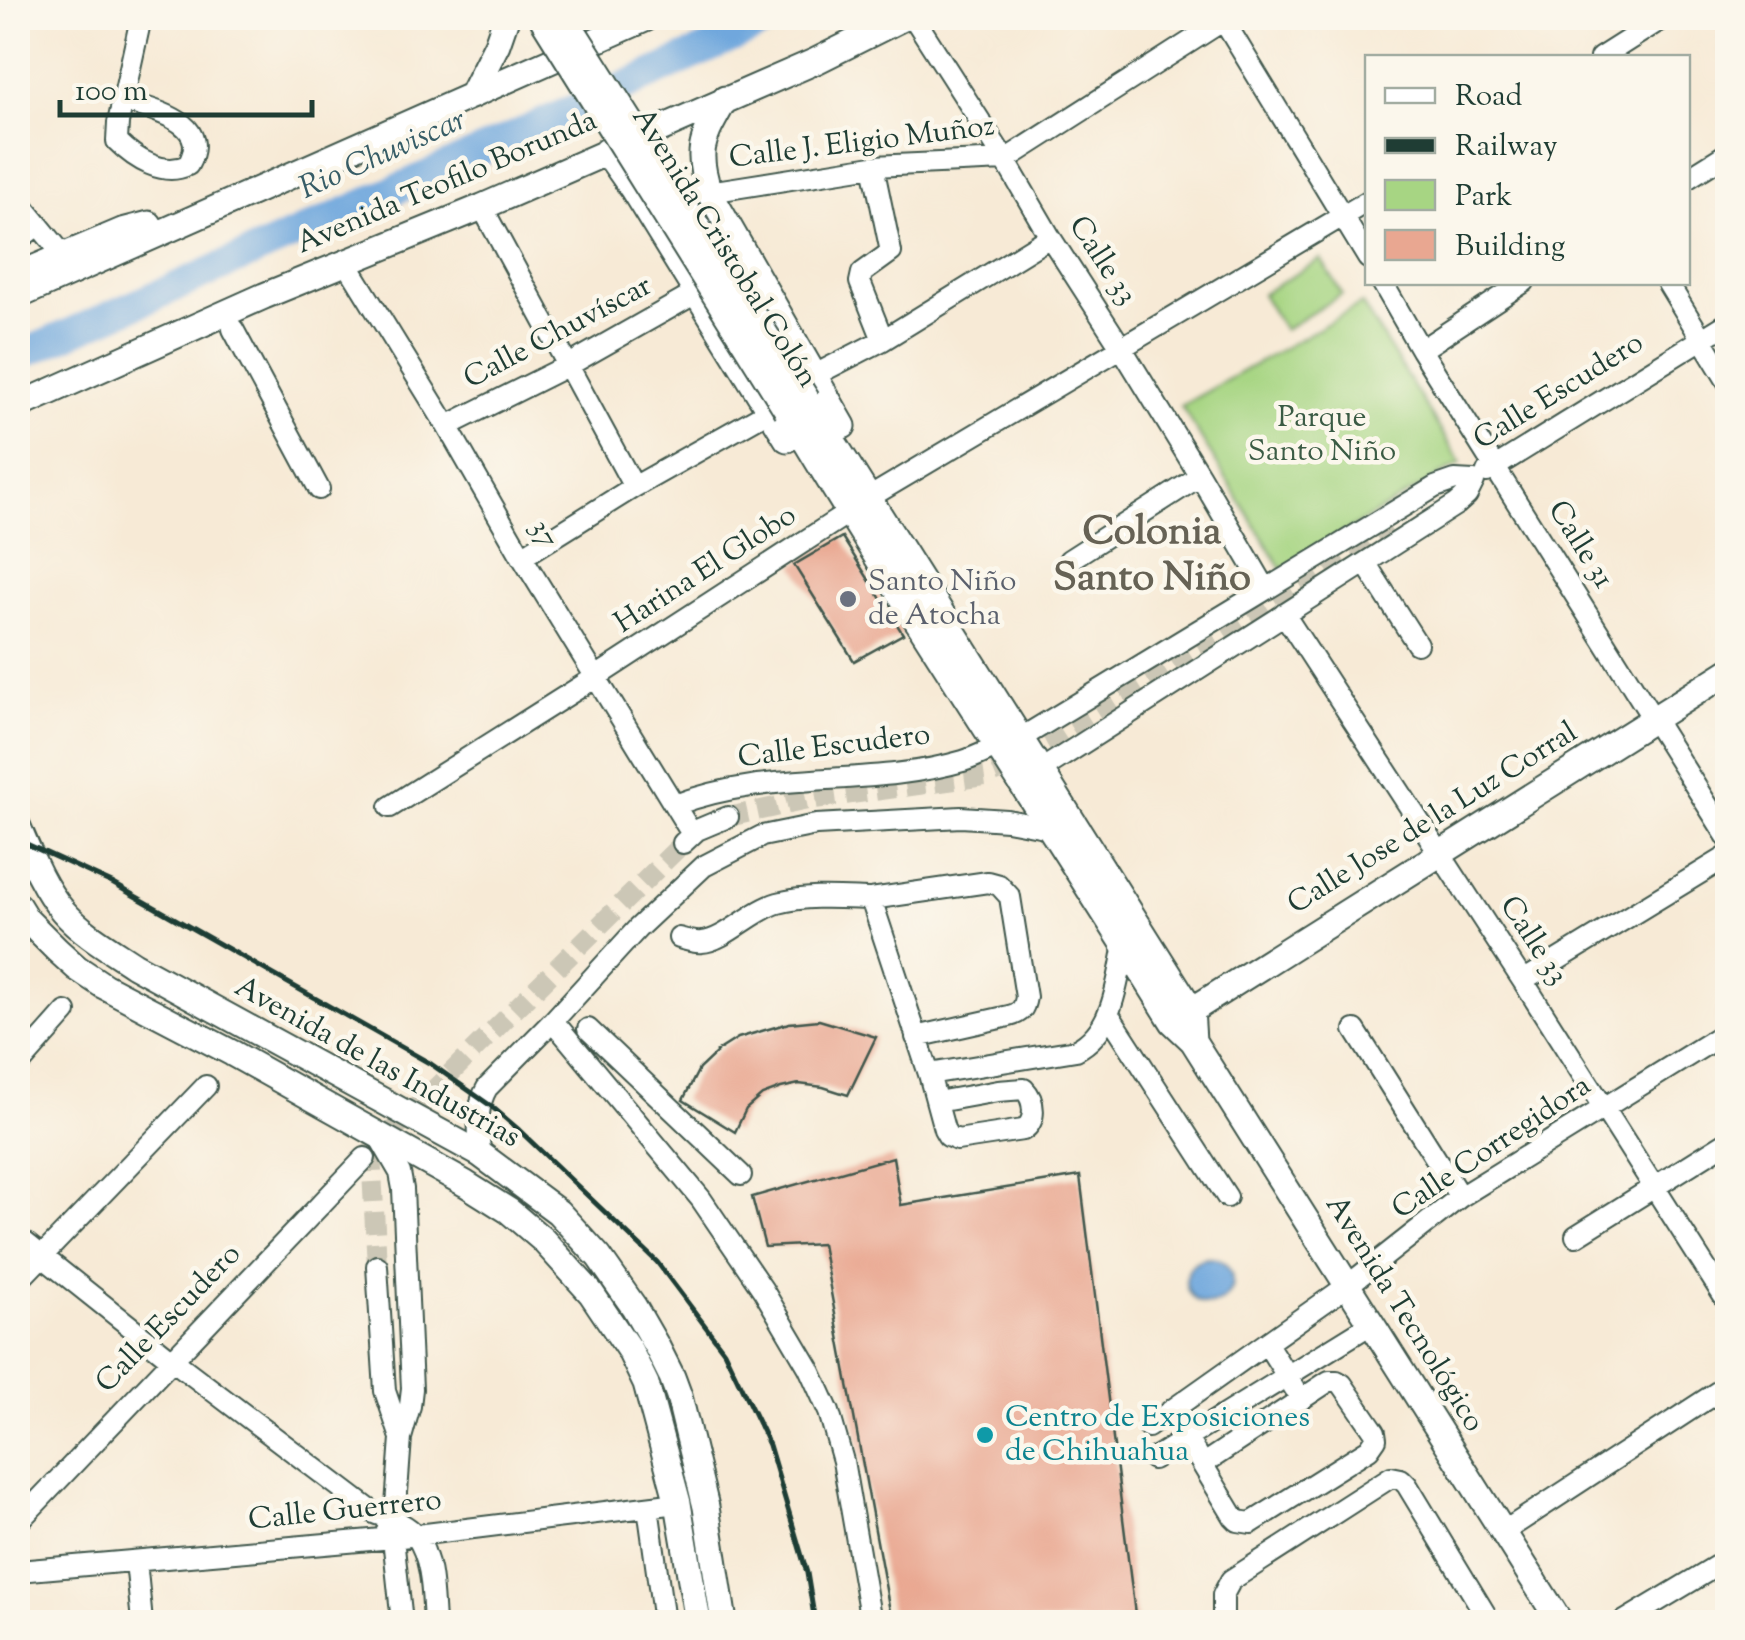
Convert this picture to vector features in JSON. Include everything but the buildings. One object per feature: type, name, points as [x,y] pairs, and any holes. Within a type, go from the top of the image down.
[{"type":"main road","points":[[471,96],[506,18]]},
{"type":"main road","name":"Avenida Cristobal Colón","points":[[542,18],[794,399]]},
{"type":"main road","name":"Avenida Cristobal Colón","points":[[565,18],[855,499]]},
{"type":"main road","points":[[18,296],[647,18]]},
{"type":"main road","name":"Avenida Teofilo Borunda","points":[[18,406],[264,296],[482,207],[816,61],[902,18]]},
{"type":"main road","points":[[725,100],[702,144],[703,175],[794,399],[810,476],[820,486],[855,499]]},
{"type":"main road","points":[[606,151],[696,293],[794,399]]},
{"type":"main road","points":[[18,275],[122,232],[154,222],[194,217]]},
{"type":"main road","points":[[18,422],[233,329],[285,301],[308,278]]},
{"type":"main road","name":"Avenida Tecnológico","points":[[855,499],[1010,742],[1050,828],[1125,944],[1182,1016]]},
{"type":"main road","name":"Calle Jose de la Luz Corral","points":[[1182,1016],[1728,672]]},
{"type":"main road","name":"Avenida Tecnológico","points":[[1010,742],[1041,770],[1132,915],[1193,1041],[1560,1622]]},
{"type":"main road","name":"Avenida de las Industrias","points":[[18,827],[32,861],[63,911],[94,938],[134,964],[480,1154],[558,1212],[600,1257],[657,1347],[679,1396],[706,1507],[724,1622]]},
{"type":"main road","name":"Avenida de las Industrias","points":[[18,906],[56,950],[104,986],[377,1133],[510,1211],[543,1240],[591,1292],[630,1351],[646,1384],[678,1503],[698,1622]]},
{"type":"street","points":[[123,100],[141,18]]},
{"type":"street","name":"Calle 33","points":[[914,18],[1006,160],[1266,589]]},
{"type":"street","points":[[1605,55],[1663,18]]},
{"type":"street","points":[[1223,19],[1365,253]]},
{"type":"street","name":"Calle J. Eligio Muñoz","points":[[709,192],[873,166],[1006,160],[1223,19]]},
{"type":"street","points":[[1690,177],[1728,153]]},
{"type":"street","points":[[873,166],[891,252],[862,273],[860,282],[884,340]]},
{"type":"street","points":[[18,200],[64,256]]},
{"type":"street","name":"Harina El Globo","points":[[390,807],[596,677],[855,499],[1365,203]]},
{"type":"street","points":[[482,207],[634,487]]},
{"type":"street","points":[[18,240],[38,226]]},
{"type":"street","points":[[522,557],[634,487],[794,399],[1050,238]]},
{"type":"street","name":"37","points":[[346,262],[675,805],[687,839]]},
{"type":"street","name":"Calle 31","points":[[1384,285],[1728,838]]},
{"type":"street","points":[[1421,350],[1519,285]]},
{"type":"street","points":[[1668,285],[1728,382]]},
{"type":"street","name":"Calle Chuvíscar","points":[[447,426],[696,293]]},
{"type":"street","name":"Calle Escudero","points":[[1391,530],[1728,323]]},
{"type":"street","points":[[233,329],[320,489]]},
{"type":"street","points":[[1069,560],[1200,476]]},
{"type":"street","name":"Calle Escudero","points":[[675,805],[696,797],[767,784],[967,760],[1010,742],[1434,487],[1455,480],[1474,481]]},
{"type":"street","points":[[1041,770],[1457,504],[1474,481]]},
{"type":"street","points":[[1366,564],[1417,644]]},
{"type":"street","name":"Calle 33","points":[[1284,614],[1728,1303]]},
{"type":"street","name":"Calle Escudero","points":[[687,839],[728,817]]},
{"type":"street","points":[[480,1154],[478,1112],[488,1088],[638,928],[704,866],[762,836],[816,825],[961,817],[1050,828]]},
{"type":"street","points":[[1524,981],[1728,856]]},
{"type":"street","points":[[679,938],[709,941],[762,909],[788,901],[871,899],[988,882],[999,885],[1010,897],[1025,1006],[1020,1014],[916,1037]]},
{"type":"street","points":[[871,899],[937,1102]]},
{"type":"street","points":[[929,1074],[1076,1050],[1093,1039],[1108,1013],[1132,915]]},
{"type":"street","points":[[18,1066],[66,1012]]},
{"type":"street","points":[[1108,1013],[1227,1197]]},
{"type":"street","points":[[553,1021],[702,1199],[809,1368],[829,1412],[842,1461],[872,1622]]},
{"type":"street","points":[[588,1028],[741,1175]]},
{"type":"street","points":[[1354,1030],[1460,1197]]},
{"type":"street","name":"Calle Corregidora","points":[[1148,1427],[1347,1286],[1460,1197],[1728,1031]]},
{"type":"street","points":[[18,1281],[206,1086]]},
{"type":"street","points":[[377,1133],[400,1173],[405,1207],[412,1389],[401,1438],[394,1529],[402,1622]]},
{"type":"street","points":[[1576,1236],[1728,1141]]},
{"type":"street","name":"Calle Escudero","points":[[18,1522],[365,1158]]},
{"type":"street","points":[[18,1238],[394,1529],[415,1534],[429,1572],[434,1622]]},
{"type":"street","points":[[377,1266],[385,1391],[401,1438]]},
{"type":"street","points":[[1153,1459],[1372,1324]]},
{"type":"street","points":[[1267,1344],[1302,1398]]},
{"type":"street","points":[[1187,1439],[1234,1516],[1250,1523],[1374,1444],[1375,1432],[1342,1384],[1329,1381],[1203,1464]]},
{"type":"street","points":[[1503,1532],[1728,1385]]},
{"type":"street","points":[[1223,1622],[1222,1603],[1231,1580],[1390,1477],[1407,1484],[1490,1622]]},
{"type":"street","name":"Calle Guerrero","points":[[415,1534],[678,1503]]},
{"type":"street","points":[[648,1507],[664,1622]]},
{"type":"street","name":"Calle Guerrero","points":[[18,1570],[136,1561],[394,1529]]},
{"type":"street","points":[[1624,1622],[1728,1559]]},
{"type":"street","points":[[136,1561],[142,1622]]},
{"type":"green space","points":[[1321,259],[1342,294],[1284,330],[1262,294]]},
{"type":"green space","name":"Parque Santo Niño","points":[[1362,304],[1461,463],[1282,569],[1181,406]]},
{"type":"water","points":[[1209,1258],[1225,1265],[1232,1281],[1225,1297],[1209,1304],[1193,1297],[1186,1281],[1193,1265]]},
{"type":"waterway","name":"Rio Chuviscar","points":[[18,356],[776,18]]},
{"type":"tunnel","points":[[728,817],[807,800],[986,776],[1021,762],[1391,530]]},
{"type":"tunnel","points":[[365,1158],[682,844]]},
{"type":"tunnel","points":[[371,1152],[377,1266]]},
{"type":"railway","points":[[18,840],[112,883],[431,1064],[519,1130],[657,1262],[724,1351],[769,1445],[807,1573],[815,1622]]},
{"type":"place","name":"Santo Niño de Atocha","points":[[848,599]]},
{"type":"place","name":"Centro de Exposiciones de Chihuahua","points":[[985,1435]]},
{"type":"district","name":"Colonia Santo Niño","points":[[1152,556]]}]
